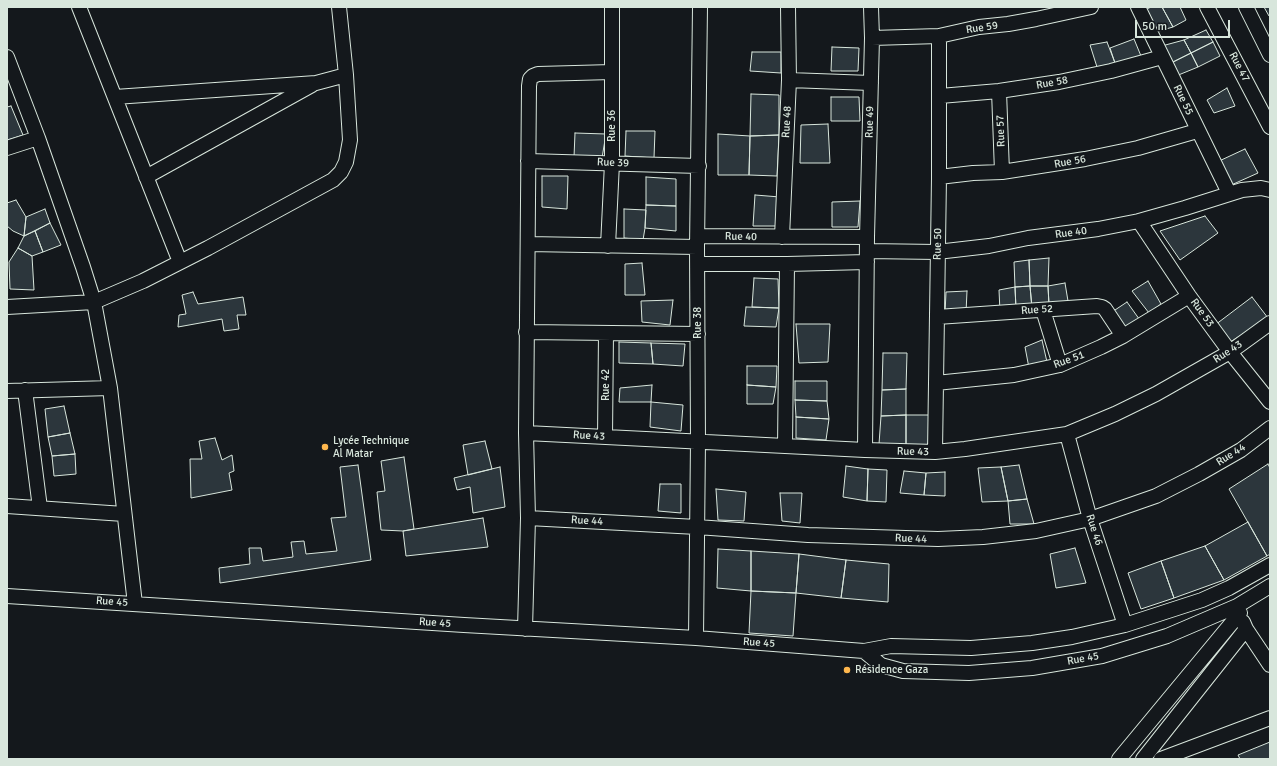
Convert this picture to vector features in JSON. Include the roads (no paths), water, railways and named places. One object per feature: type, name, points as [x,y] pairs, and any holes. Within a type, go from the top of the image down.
[{"type":"street","points":[[78,7],[180,262]]},
{"type":"street","points":[[7,307],[94,302],[143,281],[208,248],[333,180],[341,172],[348,153],[350,140],[346,75],[339,7]]},
{"type":"street","name":"Rue 36","points":[[608,246],[612,163],[612,7]]},
{"type":"street","name":"Rue 38","points":[[696,638],[700,7]]},
{"type":"street","name":"Rue 48","points":[[782,237],[789,80],[788,7]]},
{"type":"street","name":"Rue 49","points":[[865,450],[867,250],[872,38],[871,7]]},
{"type":"street","name":"Rue 59","points":[[872,38],[939,36],[979,27],[1036,19],[1091,7]]},
{"type":"street","name":"Rue 55","points":[[1138,7],[1229,193]]},
{"type":"street","name":"Rue 47","points":[[1207,7],[1270,127]]},
{"type":"street","points":[[1246,7],[1270,55]]},
{"type":"street","name":"Rue 50","points":[[935,452],[940,96],[939,36]]},
{"type":"street","points":[[7,57],[38,138],[83,266],[94,302],[110,388],[135,604]]},
{"type":"street","name":"Rue 58","points":[[940,96],[999,91],[1085,76],[1111,71],[1162,57]]},
{"type":"street","points":[[525,629],[528,518],[526,332],[530,79],[538,74],[612,72]]},
{"type":"street","points":[[115,97],[316,83],[346,75]]},
{"type":"street","points":[[789,80],[871,83]]},
{"type":"street","points":[[146,177],[316,83]]},
{"type":"street","name":"Rue 57","points":[[999,91],[1002,172]]},
{"type":"street","name":"Rue 56","points":[[939,177],[974,173],[1002,172],[1085,159],[1138,148],[1198,131]]},
{"type":"street","points":[[7,148],[38,138]]},
{"type":"street","name":"Rue 39","points":[[528,161],[699,166]]},
{"type":"street","name":"Rue 40","points":[[528,244],[608,246],[782,237],[867,250],[937,252],[989,246],[1028,238],[1098,229],[1138,221],[1229,193],[1254,188],[1270,190]]},
{"type":"street","name":"Rue 53","points":[[1138,221],[1189,296],[1230,352],[1270,402]]},
{"type":"street","name":"Rue 40","points":[[698,264],[788,264],[867,250]]},
{"type":"street","points":[[785,446],[788,264]]},
{"type":"street","name":"Rue 51","points":[[936,383],[1014,375],[1060,365],[1102,347],[1123,336],[1189,296]]},
{"type":"street","name":"Rue 52","points":[[937,317],[1092,306],[1102,307],[1105,309],[1123,336]]},
{"type":"street","points":[[1043,310],[1060,365]]},
{"type":"street","name":"Rue 43","points":[[526,433],[865,450],[935,452],[1067,434],[1149,398],[1230,352],[1270,323]]},
{"type":"street","points":[[526,332],[698,334]]},
{"type":"street","name":"Rue 42","points":[[606,334],[606,437]]},
{"type":"street","points":[[7,391],[110,388]]},
{"type":"street","points":[[25,390],[40,508]]},
{"type":"street","name":"Rue 44","points":[[528,518],[808,535],[938,539],[983,537],[1036,531],[1090,519],[1163,492],[1199,474],[1241,450],[1270,428]]},
{"type":"street","name":"Rue 46","points":[[1067,434],[1090,519],[1125,625]]},
{"type":"street","points":[[7,506],[124,514]]},
{"type":"street","name":"Rue 45","points":[[7,596],[525,629],[696,638],[864,652],[891,646],[971,648],[1032,643],[1072,637],[1125,625],[1169,611],[1229,588],[1270,565]]},
{"type":"street","name":"Rue 45","points":[[864,652],[882,665],[903,671],[969,673],[1032,668],[1102,656],[1168,636],[1238,610],[1270,586]]},
{"type":"street","points":[[1229,588],[1246,629],[1270,665]]},
{"type":"street","points":[[1120,759],[1238,610]]},
{"type":"street","points":[[1143,759],[1246,629]]},
{"type":"street","points":[[1161,759],[1270,718]]},
{"type":"place","name":"Lycée Technique Al Matar","points":[[325,447]]},
{"type":"place","name":"Résidence Gaza","points":[[847,670]]}]
